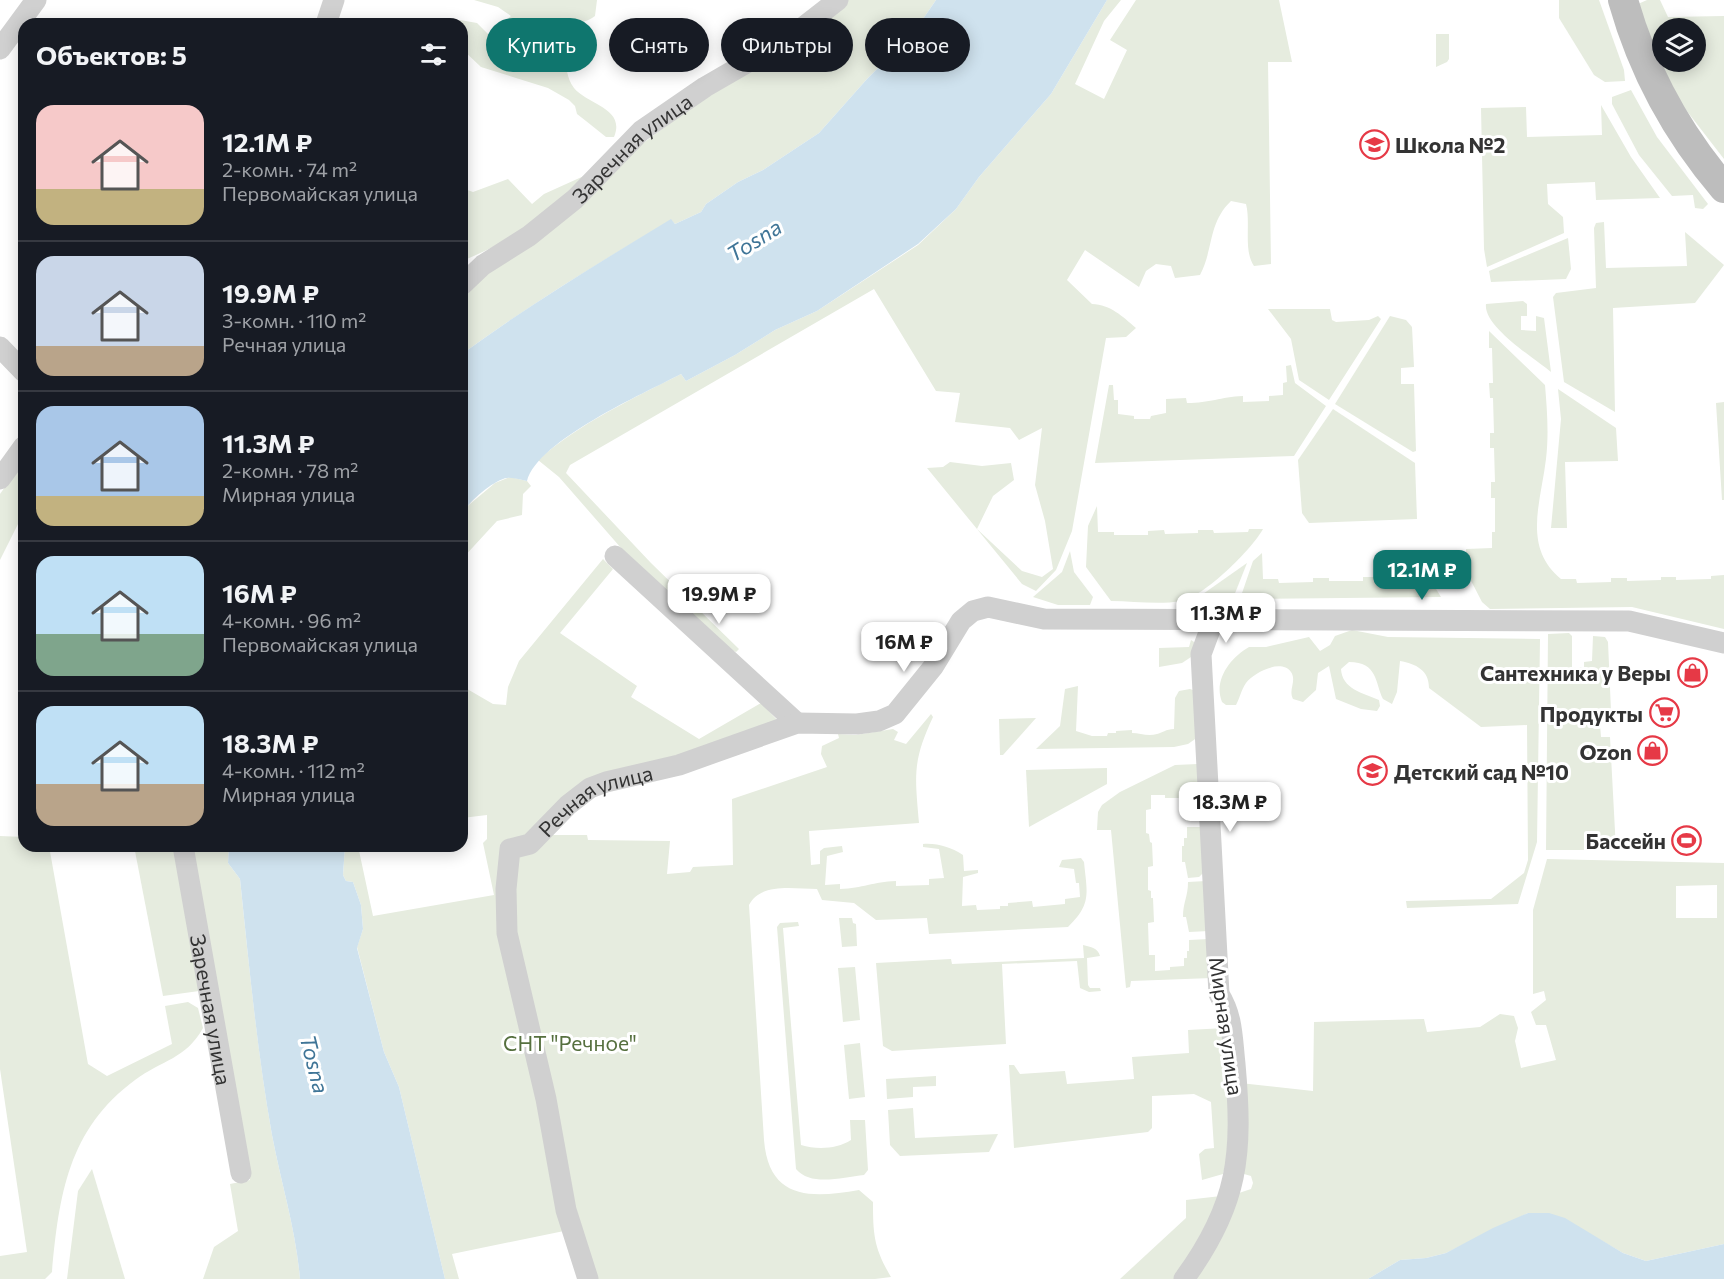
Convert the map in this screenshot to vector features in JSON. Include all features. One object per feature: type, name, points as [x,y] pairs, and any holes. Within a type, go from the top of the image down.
[{"type":"main road","points":[[1623,0],[1640,52],[1665,106],[1724,188]]},
{"type":"street","points":[[23,18],[36,0]]},
{"type":"street","points":[[328,18],[334,0]]},
{"type":"street","name":"Заречная улица","points":[[472,268],[529,236],[575,199],[641,131],[705,87],[788,39],[837,0]]},
{"type":"street","points":[[0,49],[18,24]]},
{"type":"street","points":[[0,347],[18,366]]},
{"type":"street","points":[[0,479],[18,454]]},
{"type":"street","points":[[615,556],[797,723],[857,724],[879,721],[895,714],[933,667],[961,621],[973,611],[988,607],[1044,619],[1629,621],[1664,627],[1724,643]]},
{"type":"street","name":"Мирная улица","points":[[1184,1279],[1202,1253],[1227,1206],[1237,1164],[1239,1107],[1230,1012],[1219,994],[1201,654],[1214,619]]},
{"type":"street","name":"Речная улица","points":[[588,1279],[566,1210],[546,1099],[507,933],[506,889],[510,849],[530,844],[568,804],[590,788],[679,765],[797,723]]},
{"type":"street","name":"Заречная улица","points":[[184,852],[241,1173]]},
{"type":"green space","points":[[474,0],[597,0],[595,16],[592,18],[509,18],[511,16],[498,7]]},
{"type":"green space","points":[[848,0],[936,0],[924,18],[865,18],[865,72],[874,72],[819,133],[763,170],[738,182],[706,204],[701,212],[675,224],[671,220],[591,268],[468,350],[468,290],[552,214],[648,139],[744,72],[853,72],[853,18],[822,18]]},
{"type":"green space","points":[[1107,0],[1121,0],[1104,21],[1075,84],[1104,99],[1127,50],[1110,40],[1136,0],[1279,0],[1292,62],[1268,62],[1271,264],[1254,266],[1249,252],[1246,204],[1231,201],[1218,218],[1200,275],[1175,278],[1171,266],[1156,264],[1146,271],[1139,287],[1085,250],[1067,280],[1092,304],[1111,309],[1136,328],[1126,337],[1106,338],[1072,531],[1056,570],[1036,591],[1022,584],[927,468],[943,467],[950,462],[982,466],[1011,463],[1014,480],[993,496],[977,529],[1022,571],[1042,577],[1053,569],[1045,521],[1035,485],[1042,428],[1019,440],[1010,428],[955,422],[960,393],[936,391],[874,289],[570,465],[566,473],[651,563],[739,649],[736,652],[731,650],[621,548],[559,477],[538,460],[571,434],[625,402],[681,374],[686,381],[735,355],[775,330],[817,311],[918,245],[956,209],[979,177],[1051,94]]},
{"type":"green space","points":[[1559,0],[1599,0],[1624,70],[1625,81],[1605,82],[1594,75],[1559,18]]},
{"type":"green space","points":[[1647,0],[1660,0],[1668,17],[1724,16],[1724,159],[1676,97],[1663,72],[1706,72],[1706,18],[1652,18],[1652,46],[1638,4]]},
{"type":"green space","points":[[468,21],[477,23],[486,32],[486,69],[481,67],[468,55]]},
{"type":"green space","points":[[1436,34],[1449,34],[1449,59],[1436,67]]},
{"type":"green space","points":[[497,72],[567,72],[571,84],[580,94],[604,108],[615,119],[614,137],[606,137],[577,114],[575,106],[569,100],[548,88]]},
{"type":"green space","points":[[1631,90],[1657,137],[1708,204],[1703,209],[1695,208],[1693,195],[1672,196],[1639,155],[1612,104],[1612,97]]},
{"type":"green space","points":[[1601,105],[1631,157],[1660,198],[1596,200],[1595,182],[1547,184],[1548,204],[1563,217],[1564,233],[1487,267],[1484,249],[1481,108],[1526,107],[1527,137],[1602,135]]},
{"type":"green space","points":[[586,175],[557,203],[529,225],[468,258],[468,190],[473,192],[508,179],[532,204],[544,194]]},
{"type":"green space","points":[[1604,222],[1606,268],[1687,266],[1685,232],[1724,265],[1695,303],[1613,308],[1615,412],[1564,382],[1553,297],[1556,293],[1596,288],[1594,228],[1596,223]]},
{"type":"green space","points":[[1568,238],[1571,269],[1566,279],[1491,282],[1489,271]]},
{"type":"green space","points":[[1523,301],[1527,304],[1527,316],[1521,316],[1521,330],[1536,331],[1536,316],[1544,318],[1551,372],[1501,331],[1487,313],[1486,304]]},
{"type":"green space","points":[[1268,309],[1330,309],[1332,320],[1336,322],[1369,320],[1378,316],[1381,319],[1329,400],[1299,380],[1291,339]]},
{"type":"green space","points":[[1390,316],[1406,320],[1412,327],[1414,367],[1401,368],[1401,384],[1414,384],[1416,451],[1413,452],[1335,404]]},
{"type":"green space","points":[[1489,331],[1545,385],[1547,450],[1537,523],[1542,553],[1549,566],[1561,579],[1576,579],[1577,583],[1611,582],[1611,578],[1627,578],[1627,581],[1661,580],[1661,577],[1676,577],[1676,580],[1711,579],[1711,576],[1724,575],[1724,629],[1632,607],[1490,609],[1482,602],[1466,571],[1466,549],[1492,548],[1492,532],[1495,532],[1495,498],[1491,498],[1491,482],[1495,482],[1494,448],[1490,448],[1490,433],[1494,433],[1493,398],[1490,398],[1489,383],[1493,383]]},
{"type":"green space","points":[[1291,365],[1295,383],[1326,406],[1294,456],[1095,463],[1109,385],[1113,385],[1114,400],[1118,400],[1118,414],[1134,416],[1134,419],[1150,419],[1151,416],[1166,413],[1166,399],[1186,398],[1187,403],[1195,403],[1243,396],[1243,402],[1269,401],[1269,396],[1283,395],[1283,383],[1287,382],[1286,366]]},
{"type":"green space","points":[[1558,389],[1616,428],[1618,461],[1565,462],[1567,528],[1551,528],[1561,419]]},
{"type":"green space","points":[[1724,402],[1724,500],[1722,500],[1716,403]]},
{"type":"green space","points":[[1333,409],[1415,463],[1417,519],[1309,523],[1302,513],[1298,460]]},
{"type":"green space","points":[[18,468],[18,524],[0,560],[0,494]]},
{"type":"green space","points":[[510,477],[527,481],[531,486],[523,494],[522,515],[497,521],[468,552],[468,506],[495,483]]},
{"type":"green space","points":[[1097,506],[1098,532],[1114,532],[1114,535],[1148,535],[1148,531],[1164,530],[1165,534],[1198,533],[1198,530],[1213,530],[1214,533],[1263,529],[1249,548],[1226,571],[1191,598],[1164,603],[1111,601],[1086,567],[1088,526]]},
{"type":"green space","points":[[1070,551],[1074,572],[1093,597],[1090,605],[1058,605],[1033,597],[1062,572]]},
{"type":"green space","points":[[1262,553],[1263,579],[1278,579],[1279,583],[1313,582],[1313,578],[1329,578],[1329,581],[1363,581],[1363,577],[1378,577],[1378,581],[1413,580],[1413,576],[1428,576],[1441,597],[1240,599],[1253,561]]},
{"type":"green space","name":"СНТ \"Речное\"","points":[[603,559],[613,569],[560,633],[637,686],[631,697],[699,739],[761,703],[780,723],[600,793],[577,807],[547,835],[587,835],[588,840],[670,841],[667,874],[690,872],[693,867],[733,865],[732,799],[827,767],[821,754],[822,746],[839,738],[838,734],[856,735],[893,729],[898,732],[894,740],[906,744],[931,714],[933,717],[918,758],[916,780],[919,823],[809,831],[811,865],[820,864],[820,851],[824,848],[842,846],[843,852],[827,856],[825,885],[840,884],[840,889],[896,881],[896,886],[929,885],[929,879],[944,878],[939,849],[923,847],[923,844],[934,844],[963,855],[964,871],[978,870],[978,873],[963,877],[962,906],[976,905],[977,910],[1000,909],[1000,906],[1008,906],[1008,903],[1032,901],[1033,907],[1065,904],[1065,899],[1080,897],[1079,883],[1076,883],[1074,869],[1059,867],[1062,860],[1081,858],[1084,862],[1086,897],[1081,912],[1068,927],[929,934],[927,918],[876,920],[854,903],[822,900],[817,889],[779,888],[770,890],[754,898],[749,905],[764,1140],[768,1160],[774,1175],[784,1185],[796,1191],[825,1194],[859,1190],[873,1202],[876,1241],[881,1258],[891,1277],[875,1279],[578,1279],[564,1231],[452,1254],[459,1279],[445,1279],[399,1087],[384,1052],[357,947],[363,929],[361,905],[353,882],[346,881],[343,875],[345,852],[359,852],[373,916],[494,895],[483,843],[487,839],[487,815],[468,817],[468,689],[493,704],[506,705],[508,687],[519,661]]},
{"type":"green space","points":[[1247,563],[1228,611],[1183,611],[1183,608]]},
{"type":"green space","points":[[1352,630],[1388,637],[1540,639],[1537,842],[1518,904],[1407,908],[1406,901],[1491,899],[1524,873],[1528,860],[1527,725],[1481,727],[1429,688],[1424,672],[1411,664],[1400,661],[1397,692],[1392,704],[1383,699],[1370,669],[1358,663],[1349,662],[1341,669],[1342,676],[1349,686],[1379,700],[1380,706],[1377,711],[1361,709],[1336,699],[1329,666],[1318,673],[1316,690],[1303,702],[1293,699],[1291,692],[1293,675],[1281,666],[1267,668],[1250,679],[1244,686],[1236,705],[1226,705],[1222,702],[1220,686],[1225,670],[1242,651],[1249,647],[1266,647],[1309,637],[1320,651],[1330,645],[1335,636]]},
{"type":"green space","points":[[1569,633],[1572,636],[1572,667],[1584,667],[1584,662],[1592,661],[1593,636],[1605,637],[1608,642],[1611,711],[1599,712],[1601,737],[1610,737],[1616,850],[1546,850],[1548,634]]},
{"type":"green space","points":[[1191,640],[1194,642],[1194,655],[1182,663],[1159,667],[1159,648],[1189,647]]},
{"type":"green space","points":[[1078,686],[1076,731],[1092,736],[1107,736],[1108,733],[1116,733],[1116,731],[1132,730],[1132,733],[1150,735],[1174,729],[1175,698],[1179,691],[1190,689],[1196,691],[1198,737],[1188,744],[1174,747],[1036,749],[1060,726],[1065,689]]},
{"type":"green space","points":[[1036,718],[1003,755],[1000,755],[999,719]]},
{"type":"green space","points":[[1198,764],[1202,814],[1197,820],[1187,821],[1181,798],[1151,795],[1151,809],[1146,810],[1146,833],[1149,834],[1152,843],[1153,866],[1148,867],[1148,890],[1151,891],[1151,898],[1153,898],[1154,922],[1148,923],[1149,955],[1155,955],[1155,971],[1170,970],[1170,967],[1184,966],[1184,958],[1187,958],[1187,951],[1189,951],[1189,940],[1209,939],[1212,978],[1131,981],[1130,987],[1126,988],[1111,830],[1097,830],[1098,812],[1102,805],[1120,792],[1175,765]]},
{"type":"green space","points":[[1107,768],[1107,784],[1029,827],[1026,770]]},
{"type":"green space","points":[[1187,827],[1203,827],[1205,871],[1199,877],[1188,878],[1185,862],[1182,862],[1182,846],[1184,846],[1184,838],[1187,838]]},
{"type":"green space","points":[[0,836],[18,837],[18,852],[50,852],[88,1064],[107,1076],[172,1044],[165,1006],[188,1002],[198,1008],[203,1028],[181,1053],[145,1073],[112,1099],[81,1142],[71,1166],[58,1217],[52,1272],[45,1279],[0,1279],[0,1256],[27,1252],[0,1069]]},
{"type":"green space","points":[[135,852],[180,852],[199,991],[163,996]]},
{"type":"green space","points":[[192,852],[229,852],[228,863],[240,879],[267,1103],[300,1279],[203,1279],[214,1247],[238,1231],[230,1184],[250,1180],[219,1032]]},
{"type":"green space","points":[[1547,859],[1724,863],[1724,1244],[1646,1261],[1623,1253],[1597,1238],[1528,1213],[1446,1253],[1426,1258],[1400,1260],[1368,1279],[1194,1279],[1239,1193],[1251,1189],[1253,1183],[1251,1176],[1244,1174],[1240,1083],[1313,1091],[1314,1022],[1424,1019],[1427,1032],[1480,1027],[1500,1014],[1514,1016],[1518,1028],[1515,1041],[1521,1068],[1556,1060],[1546,1025],[1536,1025],[1531,1012],[1546,1000],[1544,991],[1533,994],[1533,910]],"holes":[[[1717,885],[1717,918],[1676,918],[1676,886]]]},
{"type":"green space","points":[[1206,881],[1209,931],[1189,932],[1186,917],[1183,917],[1188,882]]},
{"type":"green space","points":[[839,918],[852,918],[853,923],[856,924],[857,946],[842,947]]},
{"type":"green space","points":[[798,922],[799,926],[783,928],[801,1145],[827,1148],[840,1145],[851,1140],[850,1120],[865,1120],[868,1170],[864,1175],[828,1180],[810,1178],[802,1175],[796,1169],[777,927],[780,923]]},
{"type":"green space","points":[[1083,945],[1094,948],[1099,953],[1100,956],[1087,958],[1088,985],[1090,988],[1100,988],[1101,991],[1089,992],[1080,988],[1077,961],[1002,964],[1006,1044],[892,1051],[883,1046],[876,963],[951,959],[952,964],[1084,958]]},
{"type":"green space","points":[[855,967],[860,1020],[843,1022],[838,968]]},
{"type":"green space","points":[[1225,1028],[1230,1148],[1223,1174],[1202,1180],[1199,1154],[1205,1149],[1214,1148],[1211,1102],[1194,1094],[1152,1096],[1152,1128],[1148,1132],[1014,1148],[1009,1065],[1014,1065],[1020,1074],[1065,1071],[1067,1084],[1134,1079],[1132,1057],[1189,1053],[1188,1030]]},
{"type":"green space","points":[[860,1043],[865,1097],[849,1099],[844,1045]]},
{"type":"green space","points":[[936,1076],[936,1086],[913,1087],[913,1097],[887,1099],[886,1079]]},
{"type":"green space","points":[[913,1108],[915,1138],[998,1134],[989,1152],[900,1156],[890,1145],[888,1110]]},
{"type":"green space","points":[[92,1169],[125,1279],[67,1279],[78,1191]]},
{"type":"green space","points":[[1221,1196],[1177,1279],[1120,1279],[1186,1218],[1186,1200]]},
{"type":"water","name":"Tosna","points":[[936,0],[1107,0],[1051,94],[979,177],[956,209],[918,244],[817,311],[775,330],[735,355],[686,381],[681,374],[618,406],[571,434],[550,450],[535,465],[527,481],[502,479],[468,506],[468,350],[513,318],[671,219],[675,224],[701,212],[706,204],[738,182],[763,170],[819,133],[874,72],[970,72],[970,18],[924,18]]},
{"type":"water","name":"Tosna","points":[[229,852],[345,852],[343,875],[346,881],[353,882],[361,905],[363,929],[357,948],[384,1052],[399,1087],[445,1279],[300,1279],[262,1072],[240,879],[228,863]]},
{"type":"water","points":[[1528,1213],[1549,1213],[1565,1218],[1623,1253],[1646,1261],[1724,1244],[1724,1279],[1368,1279],[1400,1260],[1426,1258],[1446,1253],[1493,1228]]},
{"type":"place","name":"Школа №2","points":[[1374,144]]},
{"type":"place","name":"Сантехника у Веры","points":[[1692,672]]},
{"type":"place","name":"Продукты","points":[[1664,713]]},
{"type":"place","name":"Ozon","points":[[1653,751]]},
{"type":"place","name":"Детский сад №10","points":[[1373,771]]},
{"type":"place","name":"Бассейн","points":[[1687,840]]}]
